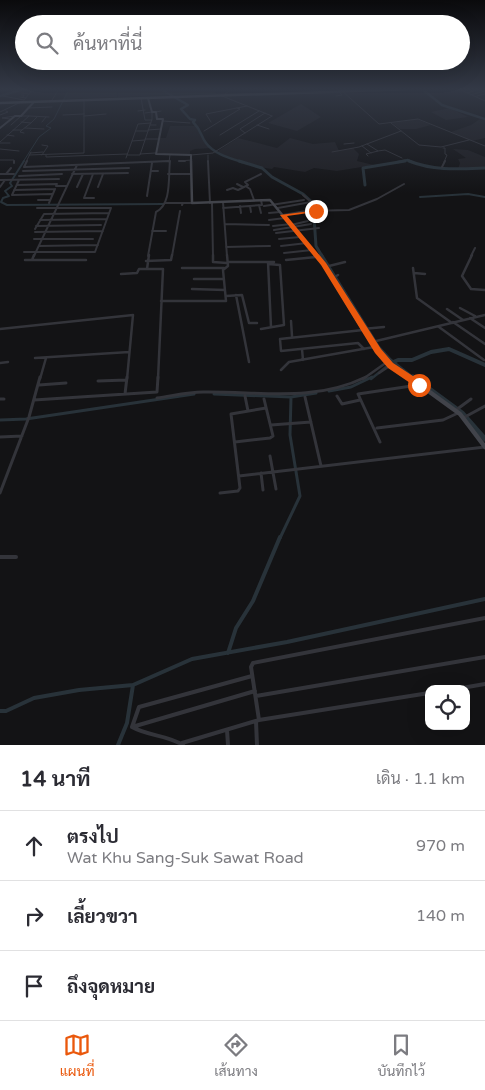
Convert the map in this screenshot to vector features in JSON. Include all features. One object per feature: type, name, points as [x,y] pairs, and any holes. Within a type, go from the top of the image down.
[{"type":"street","points":[[0,128],[4,124]]},
{"type":"street","points":[[0,142],[19,124]]},
{"type":"street","points":[[13,130],[22,130],[30,124]]},
{"type":"street","points":[[46,155],[84,153],[84,124]]},
{"type":"street","points":[[126,156],[139,124]]},
{"type":"street","points":[[140,155],[150,124],[157,124]]},
{"type":"street","points":[[155,153],[162,124]]},
{"type":"street","points":[[204,131],[216,124]]},
{"type":"street","points":[[220,135],[238,124]]},
{"type":"street","points":[[245,133],[240,130],[249,124]]},
{"type":"street","points":[[393,124],[418,145],[442,148],[469,140]]},
{"type":"street","points":[[430,124],[485,146]]},
{"type":"street","points":[[169,161],[24,167],[30,153],[43,154],[46,155],[45,157],[126,156],[155,153],[208,155],[257,125],[269,129]]},
{"type":"street","points":[[25,128],[44,129]]},
{"type":"street","points":[[136,131],[161,129]]},
{"type":"street","points":[[22,130],[20,132],[24,133]]},
{"type":"street","points":[[332,152],[367,144],[401,131]]},
{"type":"street","points":[[7,135],[14,136]]},
{"type":"street","points":[[132,141],[159,139]]},
{"type":"street","points":[[0,142],[10,143]]},
{"type":"street","points":[[344,144],[353,142],[371,152]]},
{"type":"street","points":[[367,144],[378,151]]},
{"type":"street","points":[[42,145],[48,146],[43,154]]},
{"type":"street","points":[[442,148],[445,148],[445,154],[447,155],[442,167]]},
{"type":"street","points":[[0,149],[19,151]]},
{"type":"street","points":[[368,156],[366,154],[385,150],[402,158]]},
{"type":"street","points":[[147,269],[146,261],[156,212],[162,209],[165,203],[170,155]]},
{"type":"street","points":[[191,155],[193,204]]},
{"type":"street","points":[[208,155],[214,262],[280,265],[284,325],[262,329]]},
{"type":"street","points":[[0,160],[15,160],[14,163]]},
{"type":"street","points":[[179,161],[192,160]]},
{"type":"street","points":[[147,196],[152,162]]},
{"type":"street","points":[[32,260],[77,165]]},
{"type":"street","points":[[55,170],[57,166]]},
{"type":"street","points":[[6,174],[11,168]]},
{"type":"street","points":[[23,171],[129,168]]},
{"type":"street","points":[[77,187],[86,169]]},
{"type":"street","points":[[48,203],[64,170]]},
{"type":"street","points":[[151,171],[158,170]]},
{"type":"street","points":[[72,174],[128,173]]},
{"type":"street","points":[[0,174],[14,174]]},
{"type":"street","points":[[19,176],[62,174]]},
{"type":"street","points":[[94,174],[84,198],[94,198]]},
{"type":"street","points":[[98,187],[103,174]]},
{"type":"street","points":[[168,174],[192,174]]},
{"type":"street","points":[[228,190],[245,187],[249,184],[245,182],[260,174]]},
{"type":"street","points":[[0,180],[60,179]]},
{"type":"street","points":[[0,186],[4,180]]},
{"type":"street","points":[[19,180],[12,195],[52,194]]},
{"type":"street","points":[[237,184],[250,189],[254,200]]},
{"type":"street","points":[[269,213],[304,211],[340,212],[351,210],[404,184]]},
{"type":"street","points":[[16,185],[56,187]]},
{"type":"street","points":[[14,190],[67,186]]},
{"type":"street","points":[[264,206],[280,212],[311,202],[303,195]]},
{"type":"street","points":[[38,200],[50,200]]},
{"type":"street","points":[[223,208],[262,205],[261,200]]},
{"type":"street","points":[[165,203],[193,204],[269,200],[335,277],[364,329],[374,342],[374,347],[389,364],[466,416],[485,447],[239,476]]},
{"type":"street","points":[[269,220],[304,200]]},
{"type":"street","points":[[161,301],[226,301],[223,270],[228,267],[228,263],[223,202]]},
{"type":"street","points":[[24,252],[94,253],[111,207],[58,205],[37,208]]},
{"type":"street","points":[[259,205],[261,213]]},
{"type":"street","points":[[240,206],[241,213]]},
{"type":"street","points":[[250,206],[251,212]]},
{"type":"street","points":[[301,207],[304,211]]},
{"type":"street","points":[[146,261],[171,260],[180,210]]},
{"type":"street","points":[[101,225],[36,227],[43,214],[109,213]]},
{"type":"street","points":[[40,220],[107,219]]},
{"type":"street","points":[[273,228],[308,221]]},
{"type":"street","points":[[225,224],[269,225]]},
{"type":"street","points":[[292,225],[311,224]]},
{"type":"street","points":[[276,233],[319,228]]},
{"type":"street","points":[[152,231],[166,231]]},
{"type":"street","points":[[35,232],[102,232]]},
{"type":"street","points":[[279,239],[301,237]]},
{"type":"street","points":[[34,239],[93,239]]},
{"type":"street","points":[[281,246],[307,243]]},
{"type":"street","points":[[39,246],[98,245]]},
{"type":"street","points":[[226,247],[270,246]]},
{"type":"street","points":[[474,248],[462,276],[471,289],[485,290]]},
{"type":"street","points":[[284,253],[312,250]]},
{"type":"street","points":[[286,260],[318,256]]},
{"type":"street","points":[[25,260],[86,260]]},
{"type":"street","points":[[268,264],[274,262]]},
{"type":"street","points":[[327,266],[345,262]]},
{"type":"street","points":[[268,264],[271,327]]},
{"type":"street","points":[[182,268],[225,268]]},
{"type":"street","points":[[413,268],[417,298],[485,344]]},
{"type":"street","points":[[34,400],[157,392],[163,269],[147,269],[139,270],[136,274],[121,274]]},
{"type":"street","points":[[414,273],[425,274]]},
{"type":"street","points":[[194,278],[224,279]]},
{"type":"street","points":[[192,289],[225,290]]},
{"type":"street","points":[[236,295],[249,362]]},
{"type":"street","points":[[226,296],[242,295],[249,323],[257,323]]},
{"type":"street","points":[[460,308],[476,317]]},
{"type":"street","points":[[446,309],[463,320]]},
{"type":"street","points":[[374,342],[485,314]]},
{"type":"street","points":[[0,329],[132,315],[125,394]]},
{"type":"street","points":[[470,318],[485,328]]},
{"type":"street","points":[[291,321],[292,336]]},
{"type":"street","points":[[438,326],[484,360]]},
{"type":"street","points":[[364,349],[358,342],[281,351],[281,338],[384,327]]},
{"type":"street","points":[[282,370],[288,363],[374,347]]},
{"type":"street","points":[[302,349],[303,360]]},
{"type":"street","points":[[35,358],[129,352]]},
{"type":"street","points":[[0,493],[29,419],[46,358]]},
{"type":"street","points":[[0,363],[8,362]]},
{"type":"street","points":[[379,373],[389,364]]},
{"type":"street","points":[[156,398],[202,392],[291,395],[328,390],[358,383],[389,364]]},
{"type":"street","points":[[98,381],[126,380]]},
{"type":"street","points":[[39,385],[66,383]]},
{"type":"street","points":[[380,442],[360,400],[359,392],[419,385]]},
{"type":"street","points":[[245,396],[248,410]]},
{"type":"street","points":[[337,396],[342,404],[360,400]]},
{"type":"street","points":[[305,397],[321,466]]},
{"type":"street","points":[[235,442],[272,438],[264,399]]},
{"type":"street","points":[[377,428],[443,420],[471,399]]},
{"type":"street","points":[[466,416],[485,406]]},
{"type":"street","points":[[220,493],[239,490],[231,414],[266,408]]},
{"type":"street","points":[[270,425],[311,422]]},
{"type":"street","points":[[0,437],[22,436]]},
{"type":"street","points":[[270,456],[276,489]]},
{"type":"street","points":[[261,473],[264,490]]},
{"type":"street","points":[[0,557],[16,557]]},
{"type":"street","points":[[257,745],[255,693],[251,667],[253,663],[485,618]]},
{"type":"street","points":[[132,727],[255,693],[485,657]]},
{"type":"street","points":[[132,727],[137,710],[141,706],[252,676]]},
{"type":"street","points":[[470,687],[485,684]]},
{"type":"street","points":[[132,727],[182,744],[257,720],[425,694]]},
{"type":"street","points":[[228,730],[228,745]]},
{"type":"shaded area","points":[[271,124],[309,124],[297,131]]},
{"type":"shaded area","points":[[393,124],[431,125],[416,129],[400,129]]},
{"type":"shaded area","points":[[485,124],[485,138],[472,141],[451,132],[471,125]]},
{"type":"shaded area","points":[[170,126],[198,126],[205,141],[212,148],[195,149],[190,151],[190,155],[156,154],[160,138],[166,138]]},
{"type":"shaded area","points":[[238,138],[277,148],[290,138],[313,144],[335,142],[339,151],[353,148],[359,154],[357,161],[374,165],[337,171],[314,168],[305,172],[274,167],[272,169],[265,168],[221,155],[218,151]]},
{"type":"shaded area","points":[[453,149],[468,150],[485,157],[485,167],[458,169],[460,163],[458,159],[466,158]]},
{"type":"waterway","points":[[23,162],[39,137],[51,128],[46,126],[49,124]]},
{"type":"waterway","points":[[194,124],[209,147],[222,155],[240,161]]},
{"type":"waterway","points":[[398,162],[408,160],[412,162]]},
{"type":"waterway","points":[[24,161],[10,183],[12,186],[5,191],[9,196],[3,198],[1,202],[7,205],[164,204]]},
{"type":"waterway","points":[[240,161],[262,168],[272,177],[303,194],[313,203],[316,246],[322,256]]},
{"type":"waterway","points":[[365,185],[363,168],[405,161]]},
{"type":"waterway","points":[[412,162],[437,168],[485,168]]},
{"type":"waterway","points":[[420,197],[468,194],[485,197]]},
{"type":"waterway","points":[[321,255],[378,347],[393,362]]},
{"type":"waterway","points":[[393,362],[398,360],[412,360],[431,352],[449,349],[485,365]]},
{"type":"waterway","points":[[393,362],[414,379]]},
{"type":"waterway","points":[[371,379],[391,363]]},
{"type":"waterway","points":[[329,391],[351,387],[372,377]]},
{"type":"waterway","points":[[413,377],[462,413],[485,439]]},
{"type":"waterway","points":[[291,397],[316,393]]},
{"type":"waterway","points":[[0,420],[26,419],[194,394]]},
{"type":"waterway","points":[[214,394],[291,397]]},
{"type":"waterway","points":[[280,538],[300,496],[290,435],[291,397]]},
{"type":"waterway","points":[[228,653],[236,628],[253,601],[280,537]]},
{"type":"waterway","points":[[228,653],[287,642],[485,599]]},
{"type":"waterway","points":[[133,685],[192,659],[228,653]]},
{"type":"waterway","points":[[0,711],[6,711],[34,698],[79,690],[133,685]]},
{"type":"waterway","points":[[118,745],[127,723],[133,685]]},
{"type":"route","points":[[316,211],[283,215],[324,264],[363,330],[378,351],[391,366],[419,385]]}]
